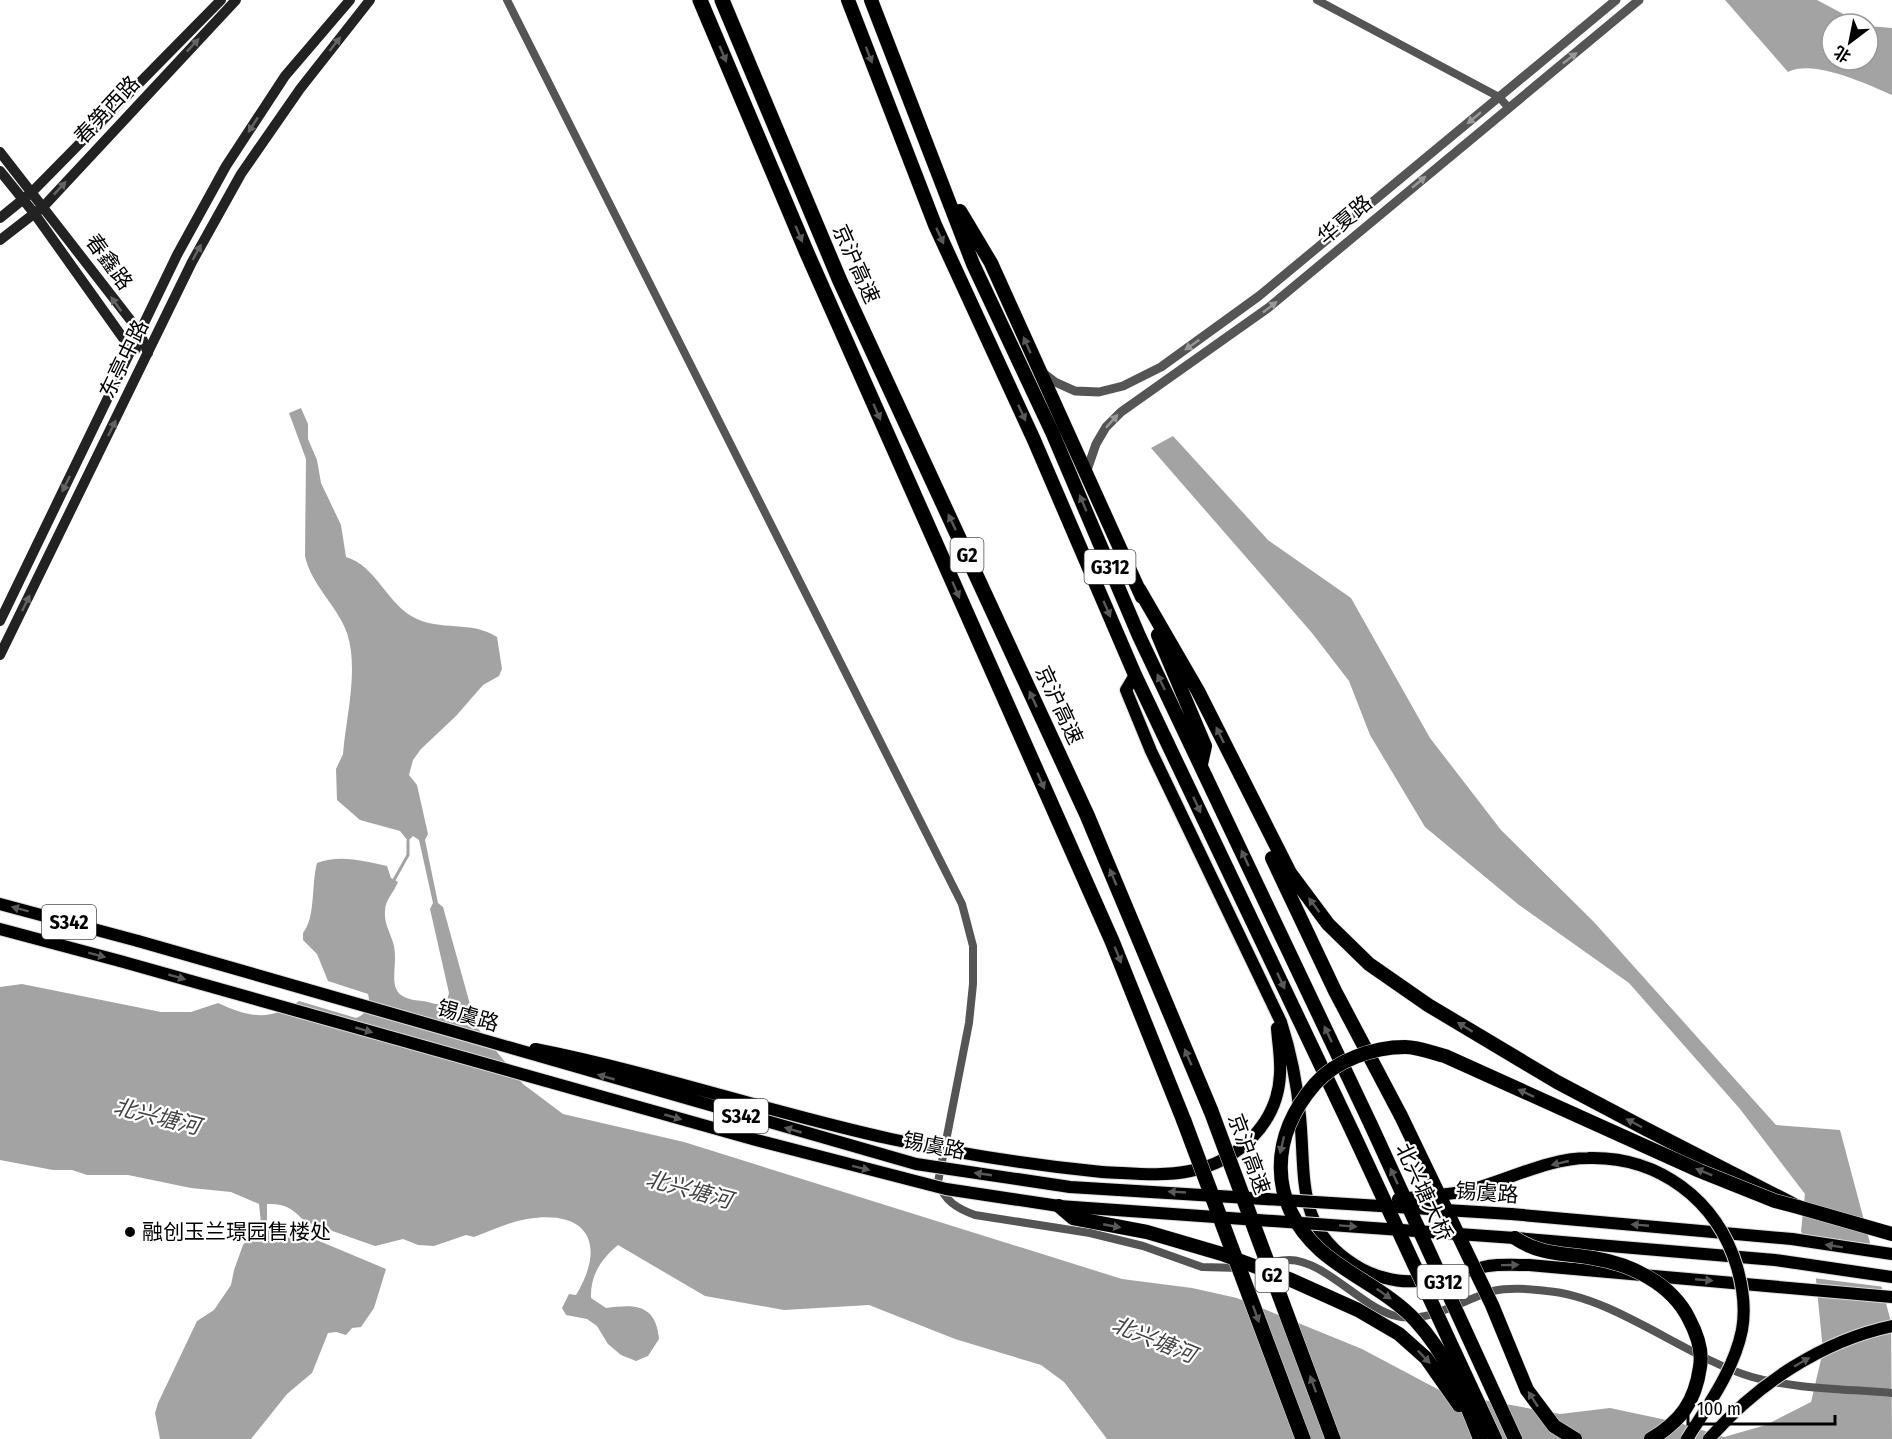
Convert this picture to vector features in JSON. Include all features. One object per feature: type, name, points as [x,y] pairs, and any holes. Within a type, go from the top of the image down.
[{"type":"highway","name":"京沪高速","points":[[700,0],[807,253],[1108,931],[1184,1121],[1303,1439]]},
{"type":"highway","name":"京沪高速","points":[[722,0],[840,281],[1087,815],[1211,1111],[1333,1439]]},
{"type":"highway","name":"G312","points":[[848,0],[935,225],[1034,440],[1135,675]]},
{"type":"highway","name":"G312","points":[[871,0],[973,264],[1052,432],[1140,636],[1201,764]]},
{"type":"highway","points":[[941,180],[991,263],[1139,589],[1205,746],[1201,764]]},
{"type":"highway","points":[[1139,589],[1198,691],[1290,873],[1328,924],[1369,964],[1428,1005],[1557,1082],[1798,1207]]},
{"type":"highway","name":"北兴塘大桥","points":[[1135,675],[1353,1133],[1495,1439]]},
{"type":"highway","points":[[1233,763],[1254,821],[1330,981],[1401,1116],[1492,1305],[1527,1390],[1554,1426],[1575,1439]]},
{"type":"highway","name":"北兴塘大桥","points":[[1201,764],[1371,1125],[1515,1439]]},
{"type":"highway","points":[[1479,1439],[1442,1351],[1414,1319],[1392,1300],[1321,1250],[1300,1228],[1281,1183],[1279,1159],[1285,1133],[1298,1104],[1318,1081],[1348,1060],[1375,1050],[1407,1047],[1445,1056],[1689,1166],[1775,1201],[1892,1234]]},
{"type":"highway","points":[[1059,1206],[1073,1218],[1147,1232],[1222,1254],[1289,1279],[1358,1310],[1399,1334],[1426,1358],[1450,1390],[1479,1439]]},
{"type":"highway","points":[[1515,1238],[1532,1250],[1596,1258],[1632,1269],[1666,1288],[1685,1311],[1698,1336],[1701,1361],[1698,1386],[1687,1408],[1671,1427],[1651,1439]]},
{"type":"main road","name":"春笋西路","points":[[0,218],[32,192],[221,0]]},
{"type":"main road","name":"春笋西路","points":[[0,240],[44,206],[236,0]]},
{"type":"main road","name":"东亭中路","points":[[0,621],[131,347],[177,255],[226,166],[285,76],[350,0]]},
{"type":"main road","name":"东亭中路","points":[[0,655],[192,262],[241,174],[300,89],[370,0]]},
{"type":"main road","name":"春鑫路","points":[[0,152],[139,331],[148,353]]},
{"type":"main road","name":"春鑫路","points":[[0,171],[34,213],[131,347]]},
{"type":"main road","points":[[131,347],[148,353]]},
{"type":"main road","points":[[1135,675],[1126,690],[1151,751],[1281,1022],[1294,1065],[1300,1118],[1303,1181],[1309,1212],[1321,1236],[1338,1255],[1362,1270],[1387,1278],[1415,1281],[1491,1266],[1529,1265],[1892,1297]]},
{"type":"main road","name":"锡虞路","points":[[0,904],[138,941],[916,1164],[1070,1187],[1563,1218],[1758,1236],[1892,1254]]},
{"type":"main road","name":"锡虞路","points":[[0,929],[860,1168],[946,1189],[1059,1206],[1515,1238],[1775,1260],[1892,1277]]},
{"type":"main road","points":[[449,1031],[681,1082],[890,1139],[976,1156],[1102,1172],[1163,1174],[1190,1171],[1232,1156],[1258,1131],[1277,1092],[1280,1057],[1275,1011]]},
{"type":"main road","points":[[1361,1204],[1467,1191],[1556,1163],[1586,1158],[1619,1158],[1647,1167],[1674,1180],[1699,1199],[1716,1221],[1731,1247],[1745,1300],[1742,1329],[1735,1354],[1688,1439]]},
{"type":"main road","points":[[1709,1439],[1743,1404],[1795,1366],[1845,1340],[1892,1326]]},
{"type":"street","points":[[507,0],[962,904],[973,946],[973,984],[969,1023],[938,1182],[944,1196],[959,1209],[975,1215],[1090,1233],[1143,1246],[1202,1267],[1229,1269],[1290,1260],[1312,1267],[1392,1315],[1410,1318],[1431,1314],[1495,1291],[1518,1288],[1555,1291],[1596,1304],[1752,1377],[1786,1383],[1892,1393]]},
{"type":"street","points":[[1317,0],[1499,97],[1508,107]]},
{"type":"street","name":"华夏路","points":[[1037,368],[1055,382],[1075,390],[1099,392],[1123,386],[1161,367],[1259,296],[1616,0]]},
{"type":"street","name":"华夏路","points":[[1086,472],[1096,444],[1106,427],[1121,412],[1268,308],[1639,0]]},
{"type":"water","points":[[1725,0],[1817,0],[1840,12],[1820,12],[1820,70],[1799,69],[1788,72]]},
{"type":"water","points":[[1880,27],[1892,28],[1892,95],[1830,72],[1880,72]]},
{"type":"water","name":"北兴塘河","points":[[301,408],[308,424],[308,439],[317,460],[321,483],[341,525],[346,557],[365,568],[395,603],[413,617],[434,624],[477,629],[497,637],[502,669],[499,676],[483,685],[456,716],[421,749],[413,760],[409,775],[417,785],[428,834],[425,840],[438,903],[443,907],[476,1026],[523,1084],[563,1114],[684,1142],[1122,1279],[1192,1288],[1237,1298],[1362,1349],[1445,1393],[1560,1414],[1610,1408],[1676,1422],[1724,1437],[1766,1425],[1811,1402],[1823,1351],[1814,1259],[1801,1231],[1805,1194],[1740,1109],[1629,983],[1519,905],[1425,827],[1370,735],[1349,681],[1312,633],[1151,448],[1173,436],[1268,540],[1351,598],[1430,738],[1501,830],[1594,922],[1776,1125],[1840,1130],[1891,1322],[1892,1439],[1107,1439],[1064,1382],[1041,1365],[955,1339],[869,1305],[784,1310],[705,1296],[618,1245],[606,1256],[598,1268],[592,1282],[591,1298],[606,1308],[635,1307],[649,1313],[654,1319],[659,1339],[648,1356],[636,1361],[621,1355],[608,1344],[597,1326],[587,1319],[566,1315],[562,1308],[569,1294],[576,1295],[590,1260],[590,1246],[586,1234],[577,1225],[565,1219],[548,1217],[527,1219],[474,1237],[466,1235],[434,1246],[418,1245],[403,1239],[375,1246],[304,1221],[287,1207],[267,1204],[267,1224],[312,1238],[386,1269],[374,1308],[361,1327],[352,1328],[346,1335],[336,1332],[328,1333],[312,1373],[287,1394],[251,1439],[160,1439],[155,1413],[158,1403],[197,1321],[214,1310],[231,1285],[243,1245],[261,1223],[259,1204],[231,1192],[191,1188],[128,1175],[87,1175],[72,1170],[53,1170],[0,1160],[0,987],[22,984],[161,1012],[191,1012],[218,1003],[239,1012],[269,1015],[289,1008],[299,1001],[356,1018],[367,1009],[368,994],[328,981],[317,954],[303,940],[303,933],[312,910],[317,863],[343,859],[361,860],[387,866],[391,878],[398,882],[385,907],[387,925],[394,946],[396,989],[409,999],[438,1004],[447,1000],[449,993],[430,909],[433,903],[419,840],[413,836],[408,841],[400,831],[360,820],[337,800],[336,769],[343,754],[351,694],[352,662],[343,623],[318,586],[305,556],[306,459],[289,413]]},
{"type":"pier","points":[[1799,1235],[1873,1244],[1885,1287],[1813,1278],[1811,1260]]},
{"type":"waterway","points":[[394,880],[408,855],[408,841]]},
{"type":"place","name":"融创玉兰璟园售楼处","points":[[130,1232]]}]
